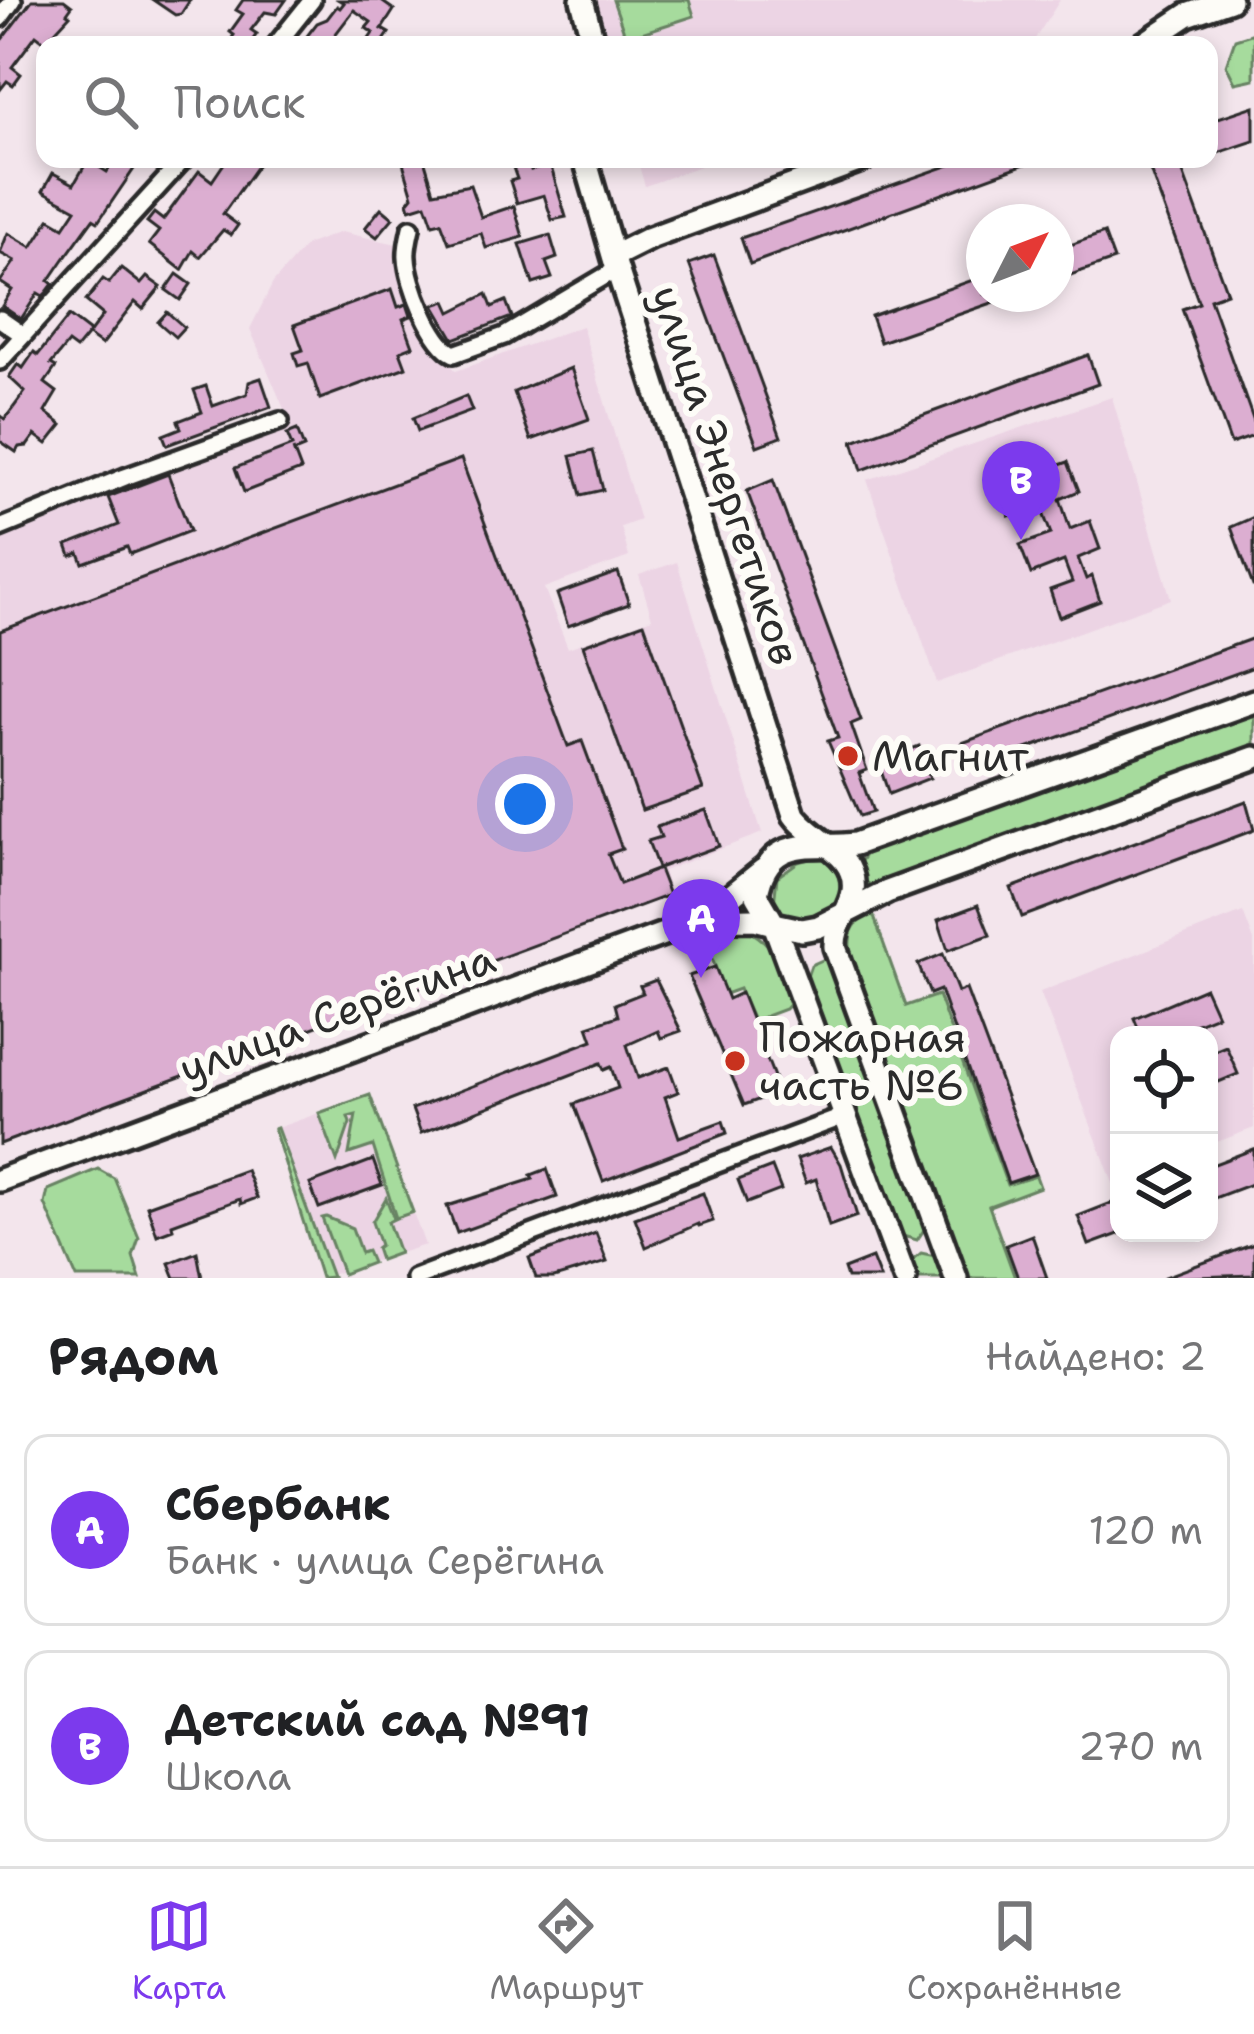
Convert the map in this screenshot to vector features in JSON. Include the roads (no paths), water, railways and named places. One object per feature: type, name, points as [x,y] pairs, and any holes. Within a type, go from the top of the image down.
[{"type":"main road","points":[[582,0],[592,36]]},
{"type":"main road","points":[[1155,36],[1186,15],[1230,0]]},
{"type":"main road","name":"улица Энергетиков","points":[[588,168],[794,815]]},
{"type":"main road","points":[[615,262],[650,238],[840,168]]},
{"type":"main road","points":[[700,920],[797,846],[855,844],[1254,700]]},
{"type":"main road","points":[[700,920],[755,919],[802,930],[887,892],[1254,758]]},
{"type":"main road","points":[[794,815],[835,849],[851,871],[854,887],[835,934],[836,947],[956,1278]]},
{"type":"main road","points":[[794,815],[790,838],[769,864],[757,895],[774,924],[904,1278]]},
{"type":"main road","name":"улица Серёгина","points":[[0,1180],[700,920]]},
{"type":"street","points":[[0,18],[13,0]]},
{"type":"street","points":[[283,36],[312,0]]},
{"type":"street","points":[[0,361],[176,168]]},
{"type":"street","points":[[410,228],[406,261],[425,316],[441,348],[454,353],[504,336],[615,262]]},
{"type":"street","points":[[0,319],[23,335]]},
{"type":"street","points":[[0,528],[280,421]]},
{"type":"street","points":[[414,1278],[845,1116]]},
{"type":"place","name":"Детский сад №91","points":[[1021,540]]},
{"type":"place","name":"Магнит","points":[[848,756]]},
{"type":"place","name":"Сбербанк","points":[[701,978]]},
{"type":"place","name":"Пожарная часть №6","points":[[735,1061]]}]
